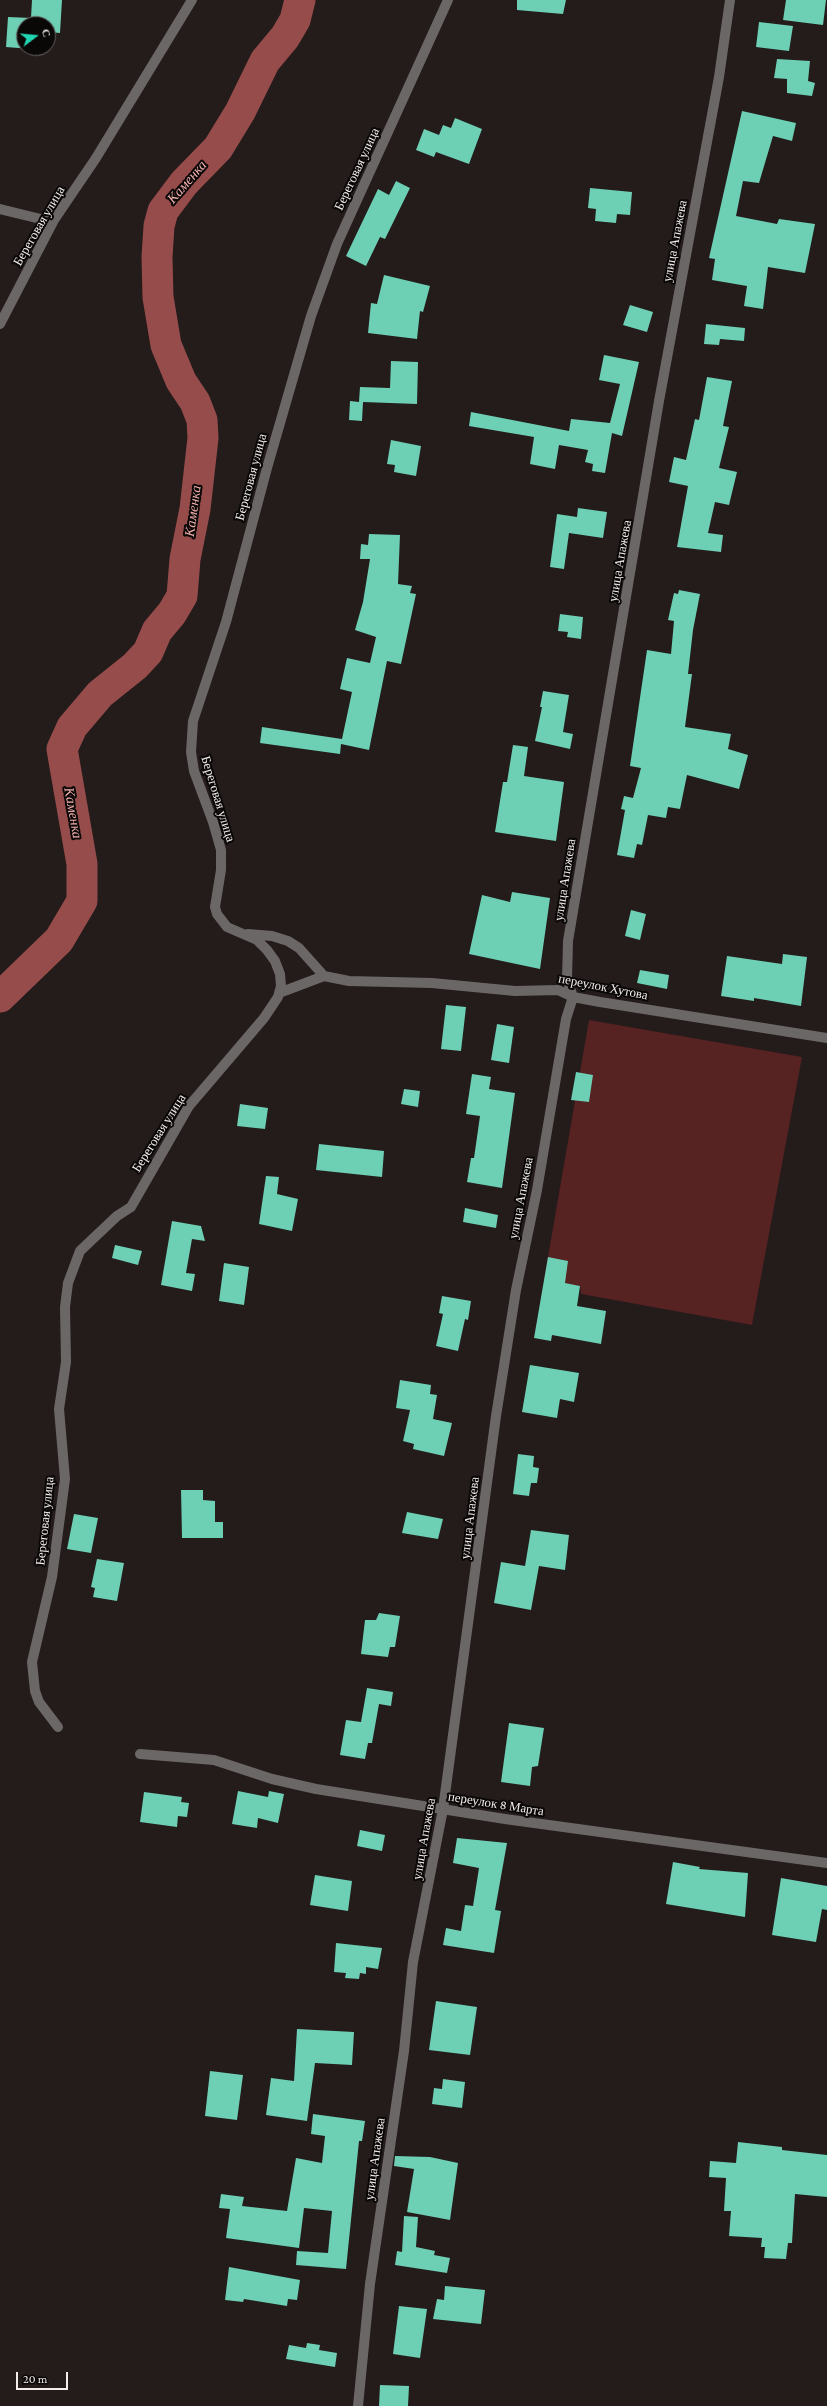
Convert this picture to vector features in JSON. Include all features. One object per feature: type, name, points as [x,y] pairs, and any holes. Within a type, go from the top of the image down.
[{"type":"street","name":"Береговая улица","points":[[0,324],[53,222],[96,158],[192,0]]},
{"type":"street","name":"Береговая улица","points":[[58,1727],[39,1702],[35,1691],[32,1662],[52,1578],[65,1479],[59,1409],[66,1362],[65,1307],[68,1283],[80,1251],[117,1216],[131,1207],[189,1106],[264,1018],[279,993],[280,974],[275,961],[257,940],[227,927],[217,914],[215,907],[221,870],[221,850],[213,822],[194,771],[191,752],[193,721],[226,622],[275,437],[311,316],[337,244],[448,0]]},
{"type":"street","name":"улица Апажева","points":[[358,2406],[370,2284],[404,2051],[413,1962],[443,1809],[496,1416],[516,1290],[536,1190],[566,1019],[573,997],[567,979],[566,965],[569,934],[640,521],[659,400],[718,85],[730,0]]},
{"type":"street","points":[[0,209],[53,222]]},
{"type":"street","points":[[246,935],[272,936],[288,941],[299,948],[324,976],[294,986],[279,993]]},
{"type":"street","name":"переулок Хутова","points":[[324,976],[349,981],[432,983],[515,991],[558,990],[573,997],[827,1038]]},
{"type":"street","name":"переулок 8 Марта","points":[[140,1754],[214,1760],[272,1779],[316,1789],[443,1809],[827,1863]]},
{"type":"shaded area","points":[[589,1020],[802,1057],[752,1325],[581,1294],[580,1286],[544,1280]]},
{"type":"building","points":[[32,0],[62,0],[60,33],[56,33],[56,16],[31,16]]},
{"type":"building","points":[[517,0],[566,0],[563,14],[517,10]]},
{"type":"building","points":[[786,0],[826,0],[823,25],[783,20]]},
{"type":"building","points":[[8,17],[16,17],[16,48],[6,47]]},
{"type":"building","points":[[759,22],[793,26],[789,51],[756,47]]},
{"type":"building","points":[[777,59],[810,61],[808,81],[815,83],[812,96],[787,93],[787,79],[774,78]]},
{"type":"building","points":[[742,111],[796,123],[792,141],[773,136],[759,183],[743,181],[736,216],[777,224],[779,219],[815,224],[805,273],[768,267],[763,309],[744,306],[747,286],[712,280],[715,259],[709,258]]},
{"type":"building","points":[[455,118],[482,129],[469,164],[436,152],[434,157],[416,150],[424,129],[439,135],[443,125],[451,128]]},
{"type":"building","points":[[396,181],[410,188],[385,239],[380,237],[366,266],[346,256],[378,189],[389,195]]},
{"type":"building","points":[[590,188],[632,192],[630,215],[617,214],[616,223],[595,221],[596,209],[588,208]]},
{"type":"building","points":[[384,275],[430,286],[423,312],[420,311],[417,339],[368,333],[371,303],[377,304]]},
{"type":"building","points":[[630,305],[653,312],[647,332],[623,325]]},
{"type":"building","points":[[706,324],[745,328],[744,341],[720,339],[719,345],[704,344]]},
{"type":"building","points":[[604,355],[639,362],[622,436],[612,433],[605,473],[592,471],[593,464],[585,462],[588,450],[559,445],[555,469],[530,464],[534,437],[469,426],[471,412],[569,431],[571,419],[610,423],[620,384],[599,380]]},
{"type":"building","points":[[391,361],[418,362],[417,404],[363,402],[362,421],[349,420],[350,401],[359,402],[360,387],[390,388]]},
{"type":"building","points":[[707,377],[732,381],[723,426],[729,427],[719,468],[737,472],[729,505],[715,502],[708,533],[723,535],[721,552],[677,547],[688,486],[669,482],[674,457],[686,460],[695,419],[699,420]]},
{"type":"building","points":[[391,440],[421,446],[416,476],[394,472],[395,465],[387,464]]},
{"type":"building","points":[[578,508],[607,512],[603,538],[569,533],[564,569],[550,567],[557,514],[577,517]]},
{"type":"building","points":[[369,534],[400,535],[398,584],[412,586],[410,593],[416,594],[401,664],[387,661],[369,750],[341,744],[340,754],[260,743],[262,727],[342,739],[352,692],[340,689],[347,658],[370,663],[376,637],[355,630],[363,602],[370,559],[360,559],[361,544],[368,545]]},
{"type":"building","points":[[679,590],[700,594],[693,630],[688,674],[692,674],[685,727],[731,734],[728,749],[748,755],[739,789],[687,775],[680,809],[668,807],[666,818],[648,815],[642,845],[637,844],[634,858],[617,855],[625,810],[621,809],[624,796],[633,798],[641,768],[630,766],[647,650],[671,654],[674,621],[668,620],[674,593],[678,594]]},
{"type":"building","points":[[560,614],[583,617],[581,639],[567,637],[568,632],[558,631]]},
{"type":"building","points":[[543,691],[569,695],[563,732],[573,734],[570,749],[535,741],[542,707],[540,707]]},
{"type":"building","points":[[513,745],[528,747],[524,776],[564,782],[556,841],[495,832],[503,782],[507,782]]},
{"type":"building","points":[[512,892],[550,898],[540,969],[469,954],[482,895],[510,902]]},
{"type":"building","points":[[631,910],[646,914],[640,940],[625,936]]},
{"type":"building","points":[[783,954],[807,957],[801,1006],[754,998],[754,1001],[721,996],[727,956],[782,964]]},
{"type":"building","points":[[640,970],[669,975],[667,989],[637,983]]},
{"type":"building","points":[[446,1005],[466,1007],[461,1051],[441,1049]]},
{"type":"building","points":[[497,1024],[514,1027],[509,1063],[491,1060]]},
{"type":"building","points":[[576,1072],[593,1075],[589,1102],[571,1100]]},
{"type":"building","points":[[472,1074],[491,1077],[489,1089],[515,1093],[502,1188],[467,1182],[471,1158],[474,1158],[480,1116],[466,1114]]},
{"type":"building","points":[[404,1089],[420,1091],[418,1107],[401,1104]]},
{"type":"building","points":[[240,1104],[268,1108],[265,1129],[237,1126]]},
{"type":"building","points":[[319,1144],[384,1151],[382,1177],[316,1170]]},
{"type":"building","points":[[266,1176],[279,1177],[277,1194],[298,1199],[292,1231],[259,1224]]},
{"type":"building","points":[[465,1208],[498,1215],[496,1228],[463,1222]]},
{"type":"building","points":[[172,1221],[201,1226],[205,1241],[192,1239],[186,1273],[195,1274],[192,1291],[161,1285]]},
{"type":"building","points":[[115,1245],[142,1251],[138,1265],[112,1258]]},
{"type":"building","points":[[548,1257],[568,1261],[565,1283],[580,1286],[577,1306],[606,1311],[601,1344],[552,1335],[551,1341],[534,1338]]},
{"type":"building","points":[[224,1263],[249,1267],[244,1305],[219,1301]]},
{"type":"building","points":[[442,1296],[471,1301],[468,1320],[465,1319],[458,1351],[436,1346],[443,1314],[439,1313]]},
{"type":"building","points":[[530,1365],[579,1373],[574,1402],[560,1399],[557,1418],[522,1412]]},
{"type":"building","points":[[400,1380],[431,1385],[430,1394],[437,1395],[433,1419],[452,1423],[444,1456],[413,1449],[414,1444],[403,1441],[410,1410],[396,1408]]},
{"type":"building","points":[[518,1454],[534,1456],[533,1467],[539,1468],[537,1483],[531,1483],[529,1496],[513,1494]]},
{"type":"building","points":[[181,1490],[203,1490],[203,1500],[215,1501],[215,1522],[223,1522],[223,1538],[182,1538]]},
{"type":"building","points":[[407,1512],[443,1519],[438,1539],[402,1533]]},
{"type":"building","points":[[74,1514],[98,1518],[91,1553],[67,1549]]},
{"type":"building","points":[[531,1530],[569,1535],[565,1570],[539,1566],[531,1610],[494,1603],[501,1562],[525,1566]]},
{"type":"building","points":[[97,1559],[124,1563],[117,1601],[93,1597],[95,1588],[91,1587]]},
{"type":"building","points":[[379,1613],[400,1616],[395,1647],[390,1647],[388,1657],[361,1654],[365,1620],[376,1620]]},
{"type":"building","points":[[367,1688],[393,1692],[391,1706],[379,1704],[372,1743],[368,1743],[365,1759],[340,1755],[346,1720],[361,1722]]},
{"type":"building","points":[[509,1723],[544,1728],[538,1766],[532,1767],[530,1786],[501,1782]]},
{"type":"building","points":[[238,1791],[268,1797],[269,1791],[284,1794],[278,1823],[258,1818],[257,1828],[232,1824]]},
{"type":"building","points":[[144,1792],[182,1797],[181,1802],[189,1803],[187,1817],[178,1816],[177,1827],[140,1822]]},
{"type":"building","points":[[360,1830],[385,1835],[382,1851],[357,1846]]},
{"type":"building","points":[[457,1838],[507,1843],[495,1910],[501,1911],[494,1953],[443,1945],[446,1928],[461,1931],[465,1905],[473,1906],[479,1868],[453,1863]]},
{"type":"building","points":[[673,1862],[700,1867],[699,1869],[748,1873],[745,1917],[666,1904]]},
{"type":"building","points":[[315,1875],[352,1881],[348,1911],[310,1905]]},
{"type":"building","points":[[781,1878],[827,1886],[827,1910],[822,1909],[816,1942],[772,1935]]},
{"type":"building","points":[[336,1943],[382,1948],[378,1969],[366,1967],[366,1974],[360,1973],[359,1979],[345,1978],[346,1973],[334,1972]]},
{"type":"building","points":[[436,2001],[477,2007],[470,2055],[429,2050]]},
{"type":"building","points":[[297,2029],[354,2032],[352,2065],[315,2063],[307,2121],[266,2115],[271,2078],[294,2081]]},
{"type":"building","points":[[210,2071],[243,2075],[237,2120],[205,2116]]},
{"type":"building","points":[[443,2079],[465,2082],[462,2108],[432,2104],[434,2088],[442,2089]]},
{"type":"building","points":[[313,2114],[365,2121],[362,2141],[359,2141],[346,2269],[296,2265],[297,2251],[328,2253],[332,2211],[304,2208],[299,2248],[226,2238],[230,2209],[219,2208],[221,2194],[244,2197],[242,2206],[287,2211],[296,2158],[322,2163],[325,2136],[311,2134]]},
{"type":"building","points":[[738,2142],[782,2147],[782,2150],[827,2155],[827,2197],[795,2194],[792,2243],[788,2243],[786,2259],[764,2258],[765,2247],[761,2247],[762,2238],[729,2236],[731,2211],[724,2211],[726,2178],[709,2177],[710,2161],[736,2163]]},
{"type":"building","points":[[395,2156],[430,2157],[458,2163],[450,2220],[407,2212],[414,2169],[394,2166]]},
{"type":"building","points":[[404,2216],[418,2217],[416,2247],[435,2251],[434,2255],[450,2258],[447,2273],[395,2265],[397,2251],[402,2252]]},
{"type":"building","points":[[229,2267],[300,2280],[297,2300],[288,2299],[287,2306],[244,2299],[243,2302],[225,2300]]},
{"type":"building","points":[[445,2286],[485,2290],[481,2324],[433,2319],[437,2299],[444,2300]]},
{"type":"building","points":[[399,2306],[427,2309],[420,2358],[393,2354]]},
{"type":"building","points":[[307,2343],[320,2345],[319,2350],[337,2353],[335,2367],[286,2359],[289,2345],[306,2348]]},
{"type":"building","points":[[380,2385],[409,2386],[408,2406],[379,2406]]},
{"type":"waterway","name":"Каменка","points":[[0,997],[59,940],[82,901],[82,864],[62,749],[72,727],[100,694],[135,666],[148,652],[157,631],[172,613],[182,596],[185,559],[195,509],[203,438],[202,420],[195,402],[181,381],[166,345],[158,297],[157,257],[159,226],[163,211],[184,183],[218,148],[240,112],[265,61],[285,37],[295,20],[300,0]]}]
